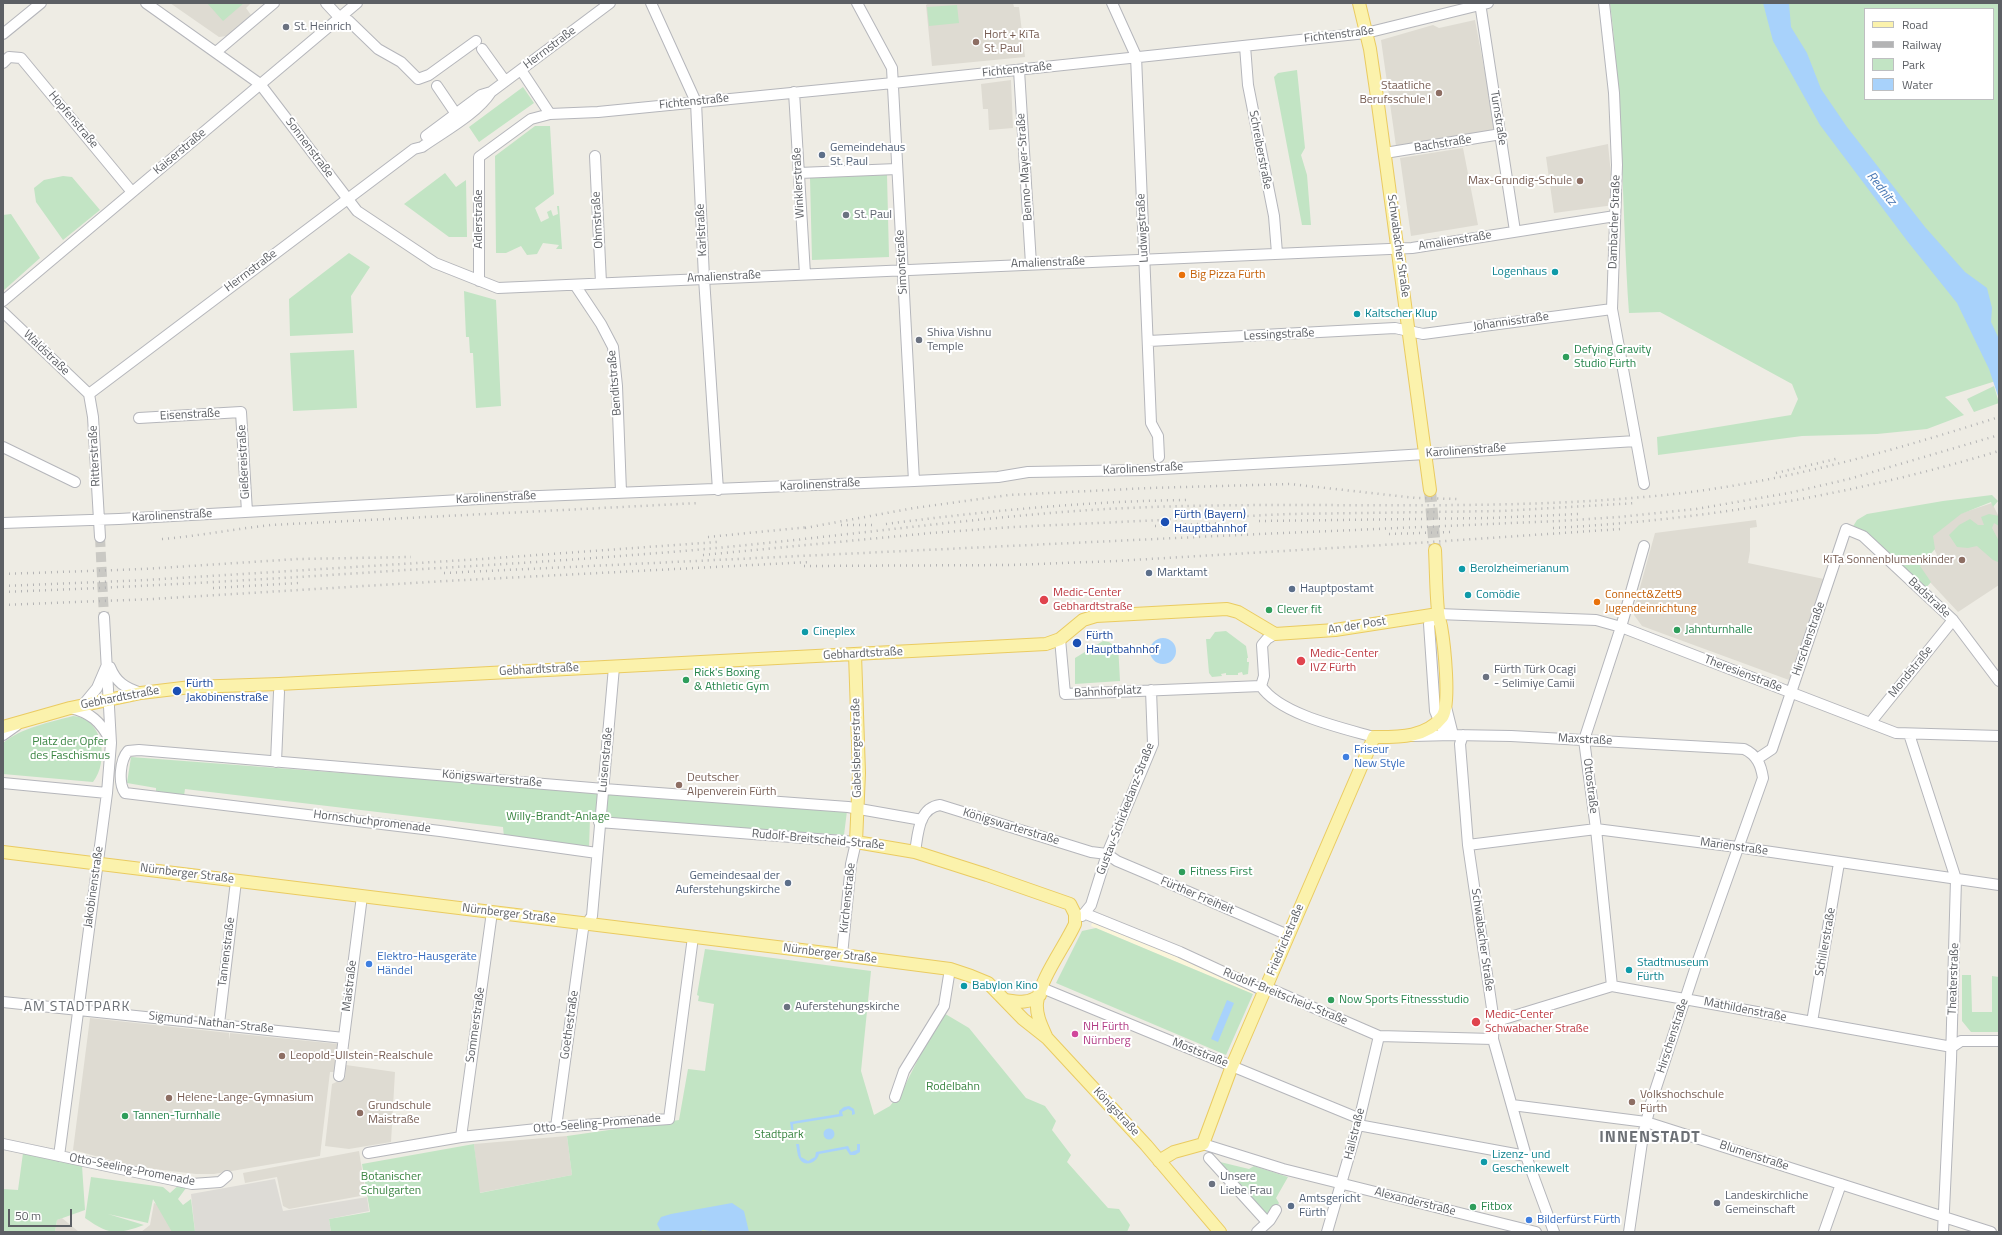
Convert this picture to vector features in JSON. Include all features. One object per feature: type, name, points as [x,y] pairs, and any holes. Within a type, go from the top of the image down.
[{"type":"main road","name":"Schwabacher Straße","points":[[1358,3],[1366,33],[1385,153],[1399,248],[1424,454],[1430,490]]},
{"type":"main road","name":"Schwabacher Straße","points":[[1435,550],[1438,614],[1442,642],[1446,708]]},
{"type":"main road","points":[[1060,639],[1083,620],[1096,616],[1227,609],[1238,612],[1275,634]]},
{"type":"main road","name":"An der Post","points":[[1275,634],[1335,630],[1438,614]]},
{"type":"main road","name":"Gebhardtstraße","points":[[20,722],[109,698],[190,687],[279,684],[1046,644],[1060,639]]},
{"type":"main road","name":"Gabelsbergerstraße","points":[[855,654],[858,808],[856,842]]},
{"type":"main road","points":[[1438,721],[1446,708]]},
{"type":"main road","name":"Maxstraße","points":[[1374,737],[1410,736],[1438,721]]},
{"type":"main road","points":[[3,727],[20,722]]},
{"type":"main road","name":"Friedrichstraße","points":[[1203,1144],[1232,1066],[1374,737]]},
{"type":"main road","name":"Rudolf-Breitscheid-Straße","points":[[856,842],[915,852],[1064,900],[1078,914]]},
{"type":"main road","name":"Nürnberger Straße","points":[[3,852],[950,969],[988,983],[1006,1000]]},
{"type":"main road","name":"Gustav-Schickedanz-Straße","points":[[1047,1038],[1037,1011],[1041,991],[1073,928],[1078,914]]},
{"type":"main road","points":[[1006,1000],[1022,1003],[1032,1001],[1041,991]]},
{"type":"main road","name":"Königstraße","points":[[1006,1000],[1023,1019],[1047,1038],[1146,1145],[1220,1232]]},
{"type":"main road","points":[[1159,1161],[1174,1152],[1203,1144]]},
{"type":"street","points":[[3,34],[41,3]]},
{"type":"street","name":"Sonnenstraße","points":[[146,3],[260,84],[357,212],[435,263],[479,281]]},
{"type":"street","points":[[216,52],[274,3]]},
{"type":"street","points":[[326,3],[339,18],[349,21],[378,49],[402,62],[418,79],[429,75],[479,45],[506,81]]},
{"type":"street","name":"Kaiserstraße","points":[[3,301],[356,3]]},
{"type":"street","name":"Herrnstraße","points":[[89,394],[414,149],[418,142],[481,95],[491,92],[610,3]]},
{"type":"street","name":"Karlstraße","points":[[651,3],[696,102],[704,278],[718,490]]},
{"type":"street","name":"Simonstraße","points":[[857,3],[892,68],[914,481]]},
{"type":"street","name":"Ludwigstraße","points":[[1112,3],[1136,56],[1152,423],[1158,436],[1159,457]]},
{"type":"street","name":"Dambacher Straße","points":[[1604,3],[1614,93],[1617,165],[1612,308],[1636,441]]},
{"type":"street","name":"Fichtenstraße","points":[[479,157],[531,119],[550,114],[598,112],[893,83],[1136,56],[1366,33],[1483,4]]},
{"type":"street","name":"Turnstraße","points":[[1483,4],[1514,231]]},
{"type":"street","name":"Schreiberstraße","points":[[1245,46],[1248,86],[1274,216],[1277,253]]},
{"type":"street","name":"Hopfenstraße","points":[[6,60],[21,58],[132,192]]},
{"type":"street","points":[[521,70],[550,114]]},
{"type":"street","name":"Benno-Mayer-Straße","points":[[1019,70],[1031,264]]},
{"type":"street","points":[[437,86],[456,114]]},
{"type":"street","name":"Herrnstraße","points":[[414,149],[422,147],[465,117],[485,101],[491,92]]},
{"type":"street","name":"Winklerstraße","points":[[794,92],[805,274]]},
{"type":"street","name":"Bachstraße","points":[[1385,153],[1501,134]]},
{"type":"street","name":"Ohmstraße","points":[[595,156],[601,284]]},
{"type":"street","name":"Adlerstraße","points":[[479,157],[479,281]]},
{"type":"street","points":[[799,173],[897,169]]},
{"type":"street","name":"Amalienstraße","points":[[479,281],[498,288],[1420,247],[1615,216]]},
{"type":"street","name":"Benditstraße","points":[[576,285],[601,324],[613,347],[617,386],[620,492]]},
{"type":"street","name":"Johannisstraße","points":[[1410,332],[1423,334],[1612,308]]},
{"type":"street","name":"Waldstraße","points":[[3,312],[89,394]]},
{"type":"street","name":"Lessingstraße","points":[[1149,341],[1395,328],[1410,332]]},
{"type":"street","name":"Ritterstraße","points":[[89,394],[92,408],[100,519]]},
{"type":"street","name":"Eisenstraße","points":[[139,418],[241,412]]},
{"type":"street","name":"Gießereistraße","points":[[241,412],[246,512]]},
{"type":"street","points":[[1636,441],[1644,484]]},
{"type":"street","name":"Karolinenstraße","points":[[3,523],[246,512],[620,492],[718,490],[998,477],[1028,472],[1144,470],[1636,441]]},
{"type":"street","points":[[3,447],[75,482]]},
{"type":"street","points":[[100,519],[100,537]]},
{"type":"street","name":"Badstraße","points":[[1846,529],[1863,536],[1953,620],[1999,681]]},
{"type":"street","name":"Hirschenstraße","points":[[1628,1232],[1646,1122],[1685,998],[1737,847],[1763,778],[1762,770],[1757,759],[1772,749],[1846,529]]},
{"type":"street","name":"Ottostraße","points":[[1612,986],[1596,829],[1584,740],[1621,627],[1644,546]]},
{"type":"street","name":"Theresienstraße","points":[[1438,614],[1486,614],[1596,620],[1621,627],[1896,732],[1909,734],[1999,736]]},
{"type":"street","name":"Schwabacher Straße","points":[[1438,614],[1430,624],[1435,712],[1438,721]]},
{"type":"street","name":"Jakobinenstraße","points":[[59,1156],[107,794],[111,744],[108,662],[104,617]]},
{"type":"street","name":"Mondstraße","points":[[1870,723],[1953,620]]},
{"type":"street","points":[[1263,690],[1264,676],[1262,645],[1267,639],[1275,634]]},
{"type":"street","name":"Bahnhofplatz","points":[[1060,639],[1065,694],[1151,690],[1263,690]]},
{"type":"street","points":[[108,662],[114,678],[119,683],[141,693]]},
{"type":"street","points":[[83,705],[97,688],[108,662]]},
{"type":"street","name":"Luisenstraße","points":[[588,924],[592,916],[599,822],[604,789],[614,667]]},
{"type":"street","name":"Gustav-Schickedanz-Straße","points":[[1078,914],[1091,905],[1107,854],[1153,744],[1151,690]]},
{"type":"street","name":"Maxstraße","points":[[1263,690],[1276,702],[1303,714],[1339,728],[1374,737]]},
{"type":"street","points":[[276,762],[279,692]]},
{"type":"street","points":[[70,708],[80,710],[95,718],[104,728],[111,744]]},
{"type":"street","name":"Schwabacher Straße","points":[[1446,708],[1458,735],[1460,744],[1468,844],[1494,1022],[1493,1039],[1526,1156],[1554,1232]]},
{"type":"street","points":[[1438,721],[1442,727],[1458,735]]},
{"type":"street","points":[[3,735],[20,722]]},
{"type":"street","name":"Theaterstraße","points":[[1909,734],[1956,879],[1952,1047],[1945,1217],[1943,1232]]},
{"type":"street","name":"Maxstraße","points":[[1410,736],[1458,735],[1744,749],[1751,752],[1757,759]]},
{"type":"street","name":"Königswarterstraße","points":[[146,796],[125,793],[122,788],[120,779],[124,755],[128,751],[139,750],[494,778],[604,789],[858,808],[922,820],[930,808],[940,805],[1090,852],[1107,854]]},
{"type":"street","points":[[3,784],[107,794]]},
{"type":"street","name":"Hornschuchpromenade","points":[[146,796],[440,831],[597,853]]},
{"type":"street","points":[[915,852],[922,820]]},
{"type":"street","name":"Rudolf-Breitscheid-Straße","points":[[599,822],[856,842]]},
{"type":"street","name":"Marienstraße","points":[[1468,844],[1596,829],[1737,847],[1999,885]]},
{"type":"street","name":"Kirchenstraße","points":[[842,955],[851,864],[856,842]]},
{"type":"street","name":"Fürther Freiheit","points":[[1107,854],[1137,870],[1288,935]]},
{"type":"street","name":"Schillerstraße","points":[[1812,1022],[1839,863]]},
{"type":"street","name":"Tannenstraße","points":[[219,1024],[236,881]]},
{"type":"street","name":"Maistraße","points":[[338,1076],[362,896]]},
{"type":"street","name":"Sommerstraße","points":[[461,1137],[492,912]]},
{"type":"street","name":"Rudolf-Breitscheid-Straße","points":[[1078,914],[1180,952],[1258,988],[1266,987],[1378,1036],[1493,1039]]},
{"type":"street","name":"Goethestraße","points":[[556,1127],[583,929],[588,924]]},
{"type":"street","name":"Otto-Seeling-Promenade","points":[[368,1153],[461,1137],[556,1127],[669,1119],[693,937]]},
{"type":"street","points":[[895,1098],[904,1071],[944,1006],[950,969]]},
{"type":"street","name":"Mathildenstraße","points":[[1494,1022],[1586,992],[1612,986],[1952,1047],[1961,1041],[1999,1041]]},
{"type":"street","name":"Moststraße","points":[[1041,991],[1286,1088],[1358,1121],[1526,1156]]},
{"type":"street","name":"Sigmund-Nathan-Straße","points":[[3,1002],[78,1008],[344,1038]]},
{"type":"street","name":"Hallstraße","points":[[1327,1232],[1342,1184],[1378,1036]]},
{"type":"street","name":"Blumenstraße","points":[[1512,1105],[1646,1122],[1991,1232]]},
{"type":"street","name":"Otto-Seeling-Promenade","points":[[3,1144],[192,1184],[220,1182],[227,1176]]},
{"type":"street","name":"Alexanderstraße","points":[[1203,1144],[1258,1162],[1536,1232]]},
{"type":"street","points":[[1209,1158],[1267,1222]]},
{"type":"street","points":[[1824,1232],[1841,1184]]},
{"type":"street","points":[[1257,1232],[1276,1210]]},
{"type":"shaded area","points":[[170,3],[251,3],[246,8],[251,15],[227,36],[219,37]]},
{"type":"shaded area","name":"Hort + KiTa St. Paul","points":[[929,3],[1013,3],[1014,7],[1019,7],[1025,57],[932,66],[926,5]]},
{"type":"shaded area","name":"Staatliche Berufsschule I","points":[[1475,20],[1496,131],[1396,146],[1381,40],[1433,25],[1439,28]]},
{"type":"shaded area","points":[[1011,80],[1013,128],[989,130],[988,109],[983,109],[981,84]]},
{"type":"shaded area","name":"Max-Grundig-Schule","points":[[1608,144],[1614,205],[1554,213],[1546,157]]},
{"type":"shaded area","points":[[1463,148],[1478,225],[1411,236],[1400,158]]},
{"type":"shaded area","name":"KiTa Sonnenblumenkinder","points":[[1992,503],[1999,517],[1999,585],[1958,612],[1914,565],[1937,555],[1923,526]]},
{"type":"shaded area","points":[[1756,520],[1757,527],[1750,528],[1750,551],[1748,563],[1824,579],[1789,680],[1642,626],[1634,615],[1634,609],[1655,533]]},
{"type":"shaded area","points":[[1096,912],[1258,980],[1253,994],[1091,926]]},
{"type":"shaded area","name":"Helene-Lange-Gymnasium","points":[[90,1018],[229,1033],[229,1040],[230,1033],[338,1044],[335,1072],[330,1072],[320,1156],[214,1174],[196,1174],[137,1167],[73,1150]]},
{"type":"shaded area","name":"Grundschule Maistraße","points":[[346,1065],[395,1072],[391,1142],[349,1149],[325,1146],[332,1084],[345,1078]]},
{"type":"shaded area","points":[[567,1136],[572,1175],[479,1193],[474,1144]]},
{"type":"shaded area","points":[[359,1151],[366,1195],[289,1209],[283,1206],[277,1177],[245,1183],[243,1173]]},
{"type":"shaded area","points":[[275,1179],[283,1211],[367,1197],[369,1211],[329,1219],[331,1232],[195,1232],[191,1194]]},
{"type":"shaded area","points":[[154,1203],[177,1212],[182,1232],[141,1232],[150,1225]]},
{"type":"shaded area","points":[[62,1218],[79,1232],[55,1232],[57,1220]]},
{"type":"green space","points":[[207,3],[244,3],[223,21]]},
{"type":"green space","points":[[1610,3],[1999,3],[1999,380],[1945,397],[1964,415],[1927,429],[1877,434],[1802,436],[1658,455],[1657,437],[1791,415],[1798,399],[1792,384],[1660,312],[1629,313],[1617,80]]},
{"type":"green space","points":[[957,5],[959,23],[929,26],[927,7]]},
{"type":"green space","points":[[1297,70],[1305,148],[1301,155],[1307,175],[1311,225],[1302,225],[1274,77],[1278,73]]},
{"type":"green space","points":[[523,87],[534,103],[479,142],[469,127]]},
{"type":"green space","points":[[535,126],[550,126],[554,194],[535,208],[541,222],[549,218],[547,212],[551,210],[553,216],[558,214],[557,206],[559,206],[562,249],[556,249],[559,245],[543,243],[537,254],[527,255],[521,246],[506,253],[496,253],[495,156]]},
{"type":"green space","points":[[445,173],[456,187],[466,180],[467,237],[449,237],[404,204]]},
{"type":"green space","points":[[887,175],[889,257],[812,260],[810,178]]},
{"type":"green space","points":[[63,176],[72,177],[100,210],[63,240],[36,202],[34,188],[44,180]]},
{"type":"green space","points":[[11,214],[40,258],[3,291],[3,215]]},
{"type":"green space","points":[[349,253],[370,267],[351,296],[353,333],[290,336],[289,299]]},
{"type":"green space","points":[[464,291],[496,300],[501,406],[476,408],[473,353],[470,353],[469,337],[466,337]]},
{"type":"green space","points":[[354,350],[357,408],[293,411],[290,353]]},
{"type":"green space","points":[[1994,386],[1999,403],[1974,412],[1967,399]]},
{"type":"green space","points":[[1992,495],[1998,501],[1993,507],[1991,502],[1961,514],[1933,536],[1935,549],[1920,566],[1931,582],[1925,589],[1852,528],[1857,520],[1867,514],[1943,501]]},
{"type":"green space","points":[[1989,514],[1999,516],[1999,526],[1994,523],[1992,528],[1999,541],[1998,562],[1993,560],[1977,546],[1968,548],[1957,547],[1949,535],[1959,525],[1970,519],[1978,525],[1984,525],[1981,517]]},
{"type":"green space","points":[[1226,631],[1246,646],[1248,658],[1247,662],[1249,662],[1248,674],[1243,675],[1242,672],[1238,673],[1238,675],[1226,675],[1226,673],[1221,674],[1222,676],[1212,677],[1209,673],[1206,639],[1210,639],[1215,632]]},
{"type":"green space","points":[[1103,641],[1109,642],[1113,645],[1118,644],[1120,681],[1075,684],[1075,658]]},
{"type":"green space","name":"Platz der Opfer des Faschismus","points":[[73,716],[83,719],[91,724],[97,732],[101,742],[101,764],[98,774],[93,782],[3,774],[3,743],[27,729]]},
{"type":"green space","name":"Willy-Brandt-Anlage","points":[[131,757],[847,811],[844,835],[590,818],[589,848],[504,837],[503,827],[185,789],[184,796],[156,792],[156,788],[127,783]]},
{"type":"green space","points":[[1096,928],[1253,994],[1226,1055],[1056,983],[1082,931]]},
{"type":"green space","name":"Stadtpark","points":[[705,949],[871,971],[861,1071],[874,1115],[890,1106],[902,1091],[942,1012],[969,1028],[1026,1098],[1045,1106],[1056,1121],[1052,1130],[1071,1155],[1067,1162],[1108,1208],[1119,1209],[1130,1225],[1127,1232],[331,1232],[329,1219],[370,1212],[362,1164],[474,1144],[480,1193],[572,1175],[567,1136],[679,1120],[688,1069],[705,1071],[714,1004],[698,1001],[699,996],[697,995]]},
{"type":"green space","points":[[1962,975],[1971,975],[1972,1012],[1992,1012],[1992,976],[1999,977],[1999,1032],[1971,1032],[1962,1021]]},
{"type":"green space","points":[[23,1153],[82,1166],[85,1210],[57,1220],[55,1232],[3,1232],[3,1189],[18,1190]]},
{"type":"green space","points":[[1216,1161],[1249,1169],[1254,1166],[1288,1177],[1276,1198],[1279,1203],[1269,1219]]},
{"type":"green space","points":[[91,1177],[163,1187],[170,1193],[181,1183],[186,1188],[178,1199],[183,1205],[191,1199],[195,1232],[172,1232],[153,1199],[148,1223],[108,1214],[144,1225],[119,1232],[113,1232],[100,1228],[85,1218]]},
{"type":"water","name":"Rednitz","points":[[1763,3],[1789,3],[1791,27],[1807,53],[1821,89],[1847,127],[1925,227],[1965,272],[1987,288],[1992,308],[1991,322],[1999,339],[1999,399],[1989,369],[1957,303],[1908,242],[1820,125],[1773,41]]},
{"type":"water","points":[[1163,638],[1172,642],[1176,651],[1172,660],[1163,664],[1154,660],[1150,651],[1154,642]]},
{"type":"water","points":[[1227,1000],[1234,1003],[1218,1042],[1211,1039]]},
{"type":"water","points":[[849,1106],[854,1109],[855,1114],[852,1115],[852,1111],[848,1109],[842,1112],[843,1116],[793,1124],[794,1135],[792,1135],[790,1122],[839,1114],[839,1111],[844,1107]]},
{"type":"water","points":[[827,1129],[831,1129],[833,1130],[833,1138],[827,1139],[824,1136],[824,1132]]},
{"type":"water","points":[[796,1144],[799,1144],[801,1157],[808,1161],[815,1157],[816,1152],[848,1146],[851,1152],[857,1150],[857,1144],[860,1144],[860,1152],[855,1155],[850,1155],[846,1149],[819,1154],[816,1160],[807,1164],[799,1158]]},
{"type":"water","points":[[732,1203],[744,1211],[749,1232],[717,1232],[702,1230],[701,1232],[661,1232],[657,1224],[661,1217],[671,1214]]},
{"type":"tunnel","points":[[1430,490],[1435,550]]},
{"type":"tunnel","points":[[100,537],[104,617]]},
{"type":"railway","points":[[3,592],[255,580],[626,556],[766,543],[982,519],[1090,510],[1231,505],[1514,504],[1655,496],[1699,491],[1786,476],[1872,455],[1999,417]]},
{"type":"railway","points":[[444,573],[1619,517],[1696,509],[1789,493],[1849,479],[1999,435]]},
{"type":"railway","points":[[1553,528],[1666,519],[1778,503],[1834,493],[1944,467],[1999,451]]},
{"type":"railway","points":[[1776,473],[1840,458]]},
{"type":"railway","points":[[805,528],[914,508],[1009,495],[1149,488],[1290,484],[1416,498],[1459,499]]},
{"type":"railway","points":[[886,524],[1037,508],[1113,502],[1189,500]]},
{"type":"railway","points":[[162,539],[271,525],[699,503]]},
{"type":"railway","points":[[703,555],[931,533],[1013,527],[1289,514],[1502,511],[1637,503]]},
{"type":"railway","points":[[1259,521],[1491,518],[1579,514]]},
{"type":"railway","points":[[1155,526],[1219,523]]},
{"type":"railway","points":[[841,525],[874,525]]},
{"type":"railway","points":[[708,537],[809,527]]},
{"type":"railway","points":[[804,566],[1011,565],[1116,561],[1621,529]]},
{"type":"railway","points":[[1389,534],[1451,532]]},
{"type":"railway","points":[[3,586],[146,580],[482,559],[717,542]]},
{"type":"railway","points":[[3,574],[144,569],[298,559],[411,557]]},
{"type":"railway","points":[[3,605],[152,599],[446,581],[810,562]]},
{"type":"railway","points":[[213,588],[299,583]]},
{"type":"place","name":"St. Heinrich","points":[[286,27]]},
{"type":"place","name":"Hort + KiTa St. Paul","points":[[976,42]]},
{"type":"place","name":"Staatliche Berufsschule I","points":[[1439,93]]},
{"type":"place","name":"Gemeindehaus St. Paul","points":[[822,155]]},
{"type":"place","name":"Max-Grundig-Schule","points":[[1580,181]]},
{"type":"place","name":"St. Paul","points":[[846,215]]},
{"type":"place","name":"Logenhaus","points":[[1555,272]]},
{"type":"place","name":"Big Pizza Fürth","points":[[1182,275]]},
{"type":"place","name":"Kaltscher Klup","points":[[1357,314]]},
{"type":"place","name":"Shiva Vishnu Temple","points":[[919,340]]},
{"type":"place","name":"Defying Gravity Studio Fürth","points":[[1566,357]]},
{"type":"place","name":"Fürth (Bayern) Hauptbahnhof","points":[[1165,522]]},
{"type":"place","name":"KiTa Sonnenblumenkinder","points":[[1962,560]]},
{"type":"place","name":"Berolzheimerianum","points":[[1462,569]]},
{"type":"place","name":"Marktamt","points":[[1149,573]]},
{"type":"place","name":"Hauptpostamt","points":[[1292,589]]},
{"type":"place","name":"Comödie","points":[[1468,595]]},
{"type":"place","name":"Medic-Center Gebhardtstraße","points":[[1044,600]]},
{"type":"place","name":"Connect&Zett9 Jugendeinrichtung","points":[[1597,602]]},
{"type":"place","name":"Clever fit","points":[[1269,610]]},
{"type":"place","name":"Jahnturnhalle","points":[[1677,630]]},
{"type":"place","name":"Cineplex","points":[[805,632]]},
{"type":"place","name":"Fürth Hauptbahnhof","points":[[1077,643]]},
{"type":"place","name":"Medic-Center IVZ Fürth","points":[[1301,661]]},
{"type":"place","name":"Fürth Türk Ocagi - Selimiye Camii","points":[[1486,677]]},
{"type":"place","name":"Rick's Boxing & Athletic Gym","points":[[686,680]]},
{"type":"place","name":"Fürth Jakobinenstraße","points":[[177,691]]},
{"type":"place","name":"Friseur New Style","points":[[1346,757]]},
{"type":"place","name":"Deutscher Alpenverein Fürth","points":[[679,785]]},
{"type":"place","name":"Fitness First","points":[[1182,872]]},
{"type":"place","name":"Gemeindesaal der Auferstehungskirche","points":[[788,883]]},
{"type":"place","name":"Elektro-Hausgeräte Händel","points":[[369,964]]},
{"type":"place","name":"Stadtmuseum Fürth","points":[[1629,970]]},
{"type":"place","name":"Babylon Kino","points":[[964,986]]},
{"type":"place","name":"Now Sports Fitnessstudio","points":[[1331,1000]]},
{"type":"place","name":"Auferstehungskirche","points":[[787,1007]]},
{"type":"place","name":"Medic-Center Schwabacher Straße","points":[[1476,1022]]},
{"type":"place","name":"NH Fürth Nürnberg","points":[[1075,1034]]},
{"type":"place","name":"Leopold-Ullstein-Realschule","points":[[282,1056]]},
{"type":"place","name":"Helene-Lange-Gymnasium","points":[[169,1098]]},
{"type":"place","name":"Volkshochschule Fürth","points":[[1632,1102]]},
{"type":"place","name":"Grundschule Maistraße","points":[[360,1113]]},
{"type":"place","name":"Tannen-Turnhalle","points":[[125,1116]]},
{"type":"place","name":"Lizenz- und Geschenkewelt","points":[[1484,1162]]},
{"type":"place","name":"Unsere Liebe Frau","points":[[1212,1184]]},
{"type":"place","name":"Landeskirchliche Gemeinschaft","points":[[1717,1203]]},
{"type":"place","name":"Amtsgericht Fürth","points":[[1291,1206]]},
{"type":"place","name":"Fitbox","points":[[1473,1207]]},
{"type":"place","name":"Bilderfürst Fürth","points":[[1529,1220]]},
{"type":"district","name":"AM STADTPARK","points":[[77,1008]]},
{"type":"district","name":"INNENSTADT","points":[[1650,1138]]},
{"type":"park label","name":"Rodelbahn","points":[[953,1087]]},
{"type":"park label","name":"Botanischer Schulgarten","points":[[391,1184]]}]
